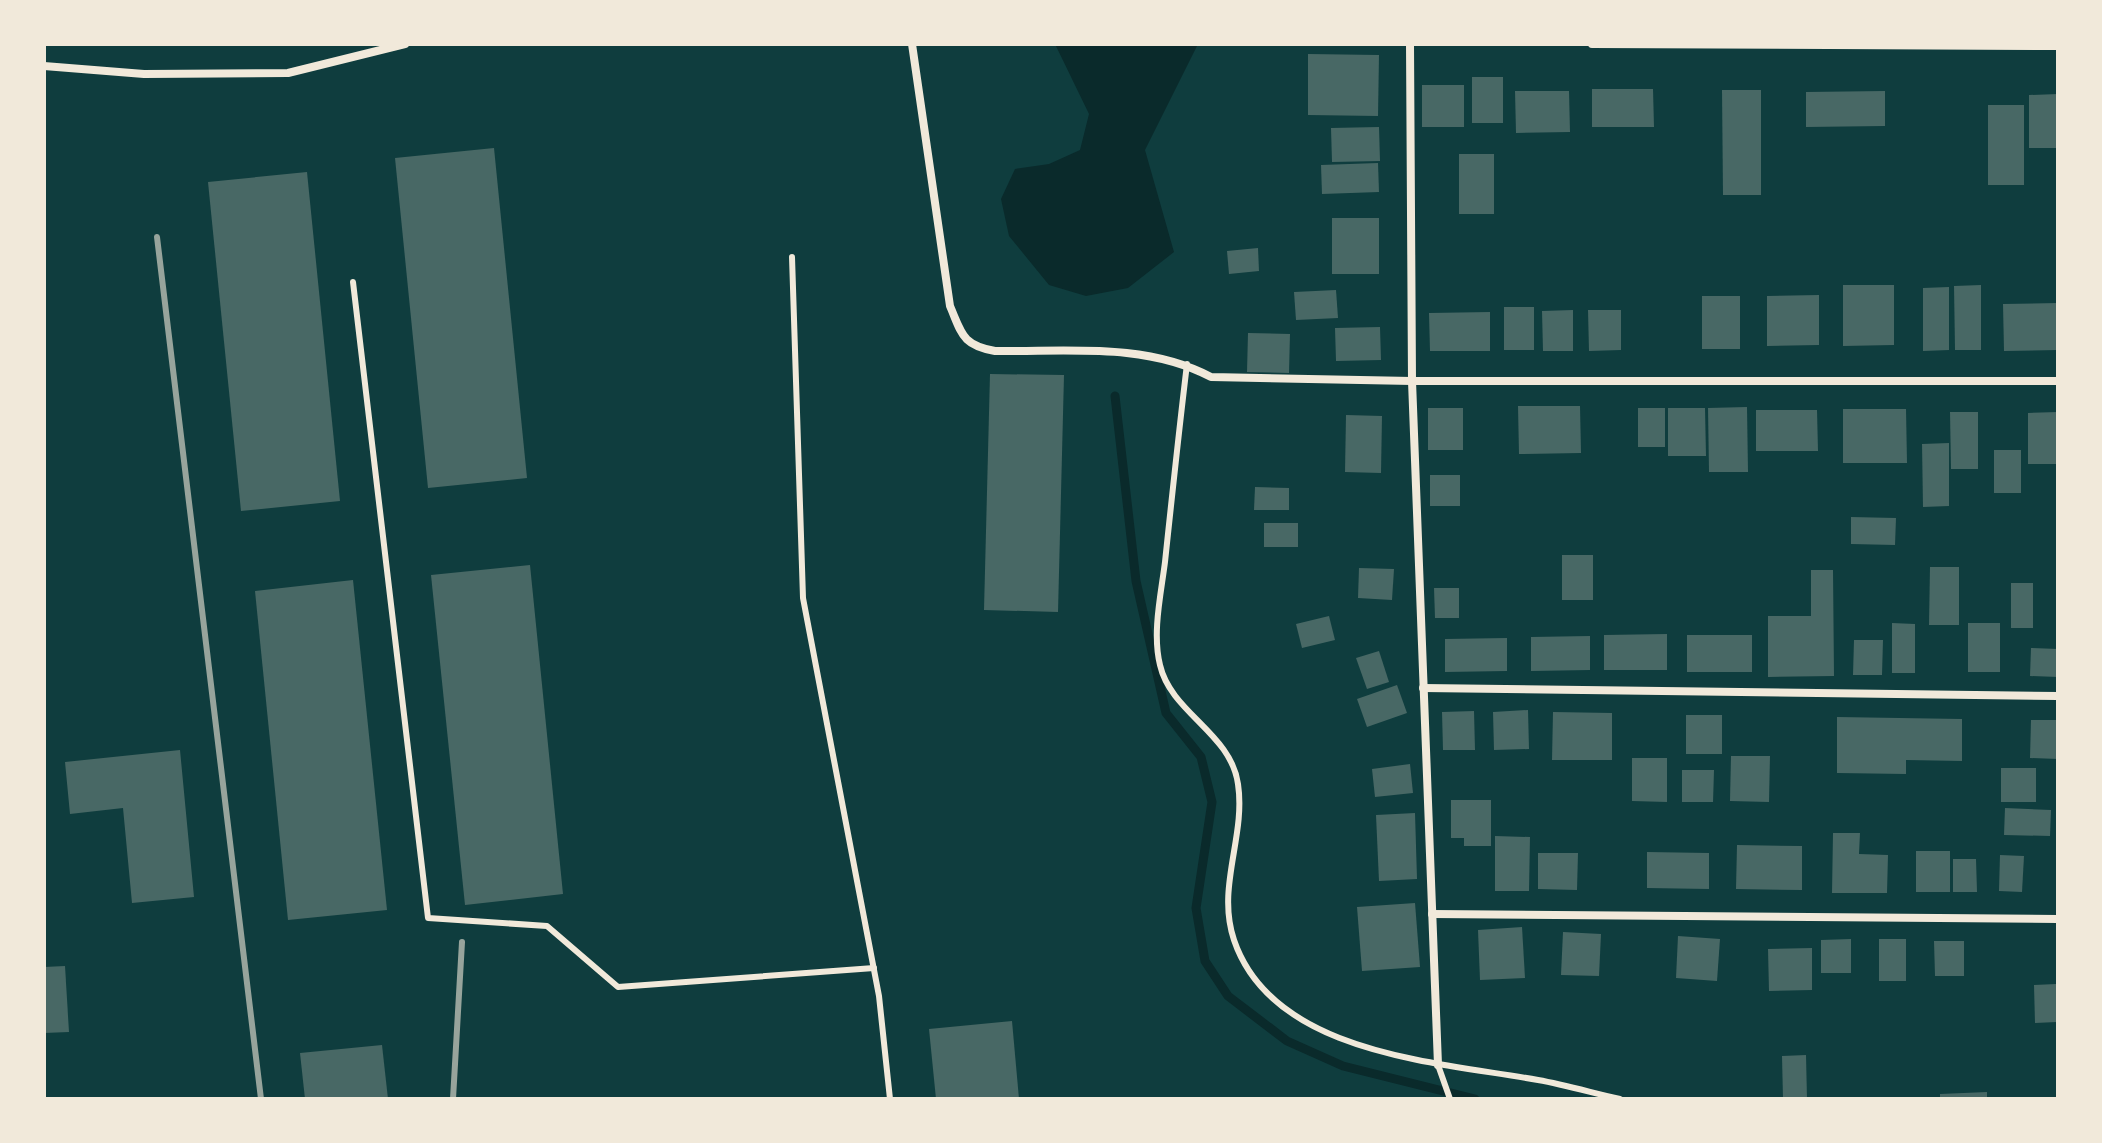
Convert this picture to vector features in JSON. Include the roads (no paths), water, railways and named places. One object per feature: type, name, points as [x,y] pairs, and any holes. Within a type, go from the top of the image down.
[{"type":"street","points":[[44,66],[144,74],[288,73],[405,44]]},
{"type":"street","points":[[912,44],[950,306],[963,338],[977,348],[995,351],[1142,353],[1187,364],[1211,377],[1412,381],[2058,381]]},
{"type":"street","points":[[1410,44],[1412,381],[1438,1065]]},
{"type":"street","points":[[1592,44],[2058,46]]},
{"type":"street","points":[[1423,688],[2058,696]]},
{"type":"street","points":[[1432,914],[2058,919]]},
{"type":"lane","points":[[792,257],[803,598],[874,968],[890,1099]]},
{"type":"lane","points":[[353,282],[428,918],[547,926],[618,987],[874,968]]},
{"type":"lane","points":[[1187,364],[1159,617],[1160,666],[1178,697],[1228,754],[1238,784],[1237,822],[1227,882],[1234,941],[1256,980],[1280,1005],[1329,1035],[1438,1065],[1539,1080],[1620,1099]]},
{"type":"lane","points":[[1438,1065],[1450,1099]]},
{"type":"water","points":[[1055,44],[1198,44],[1145,150],[1174,252],[1128,288],[1086,296],[1049,285],[1009,236],[1001,199],[1015,169],[1049,164],[1080,150],[1089,114]]},
{"type":"waterway","points":[[1115,396],[1136,581],[1166,713],[1201,757],[1212,802],[1196,908],[1205,961],[1228,996],[1287,1041],[1343,1066],[1475,1099]]},
{"type":"railway","points":[[157,237],[261,1099]]},
{"type":"railway","points":[[453,1099],[462,942]]}]
